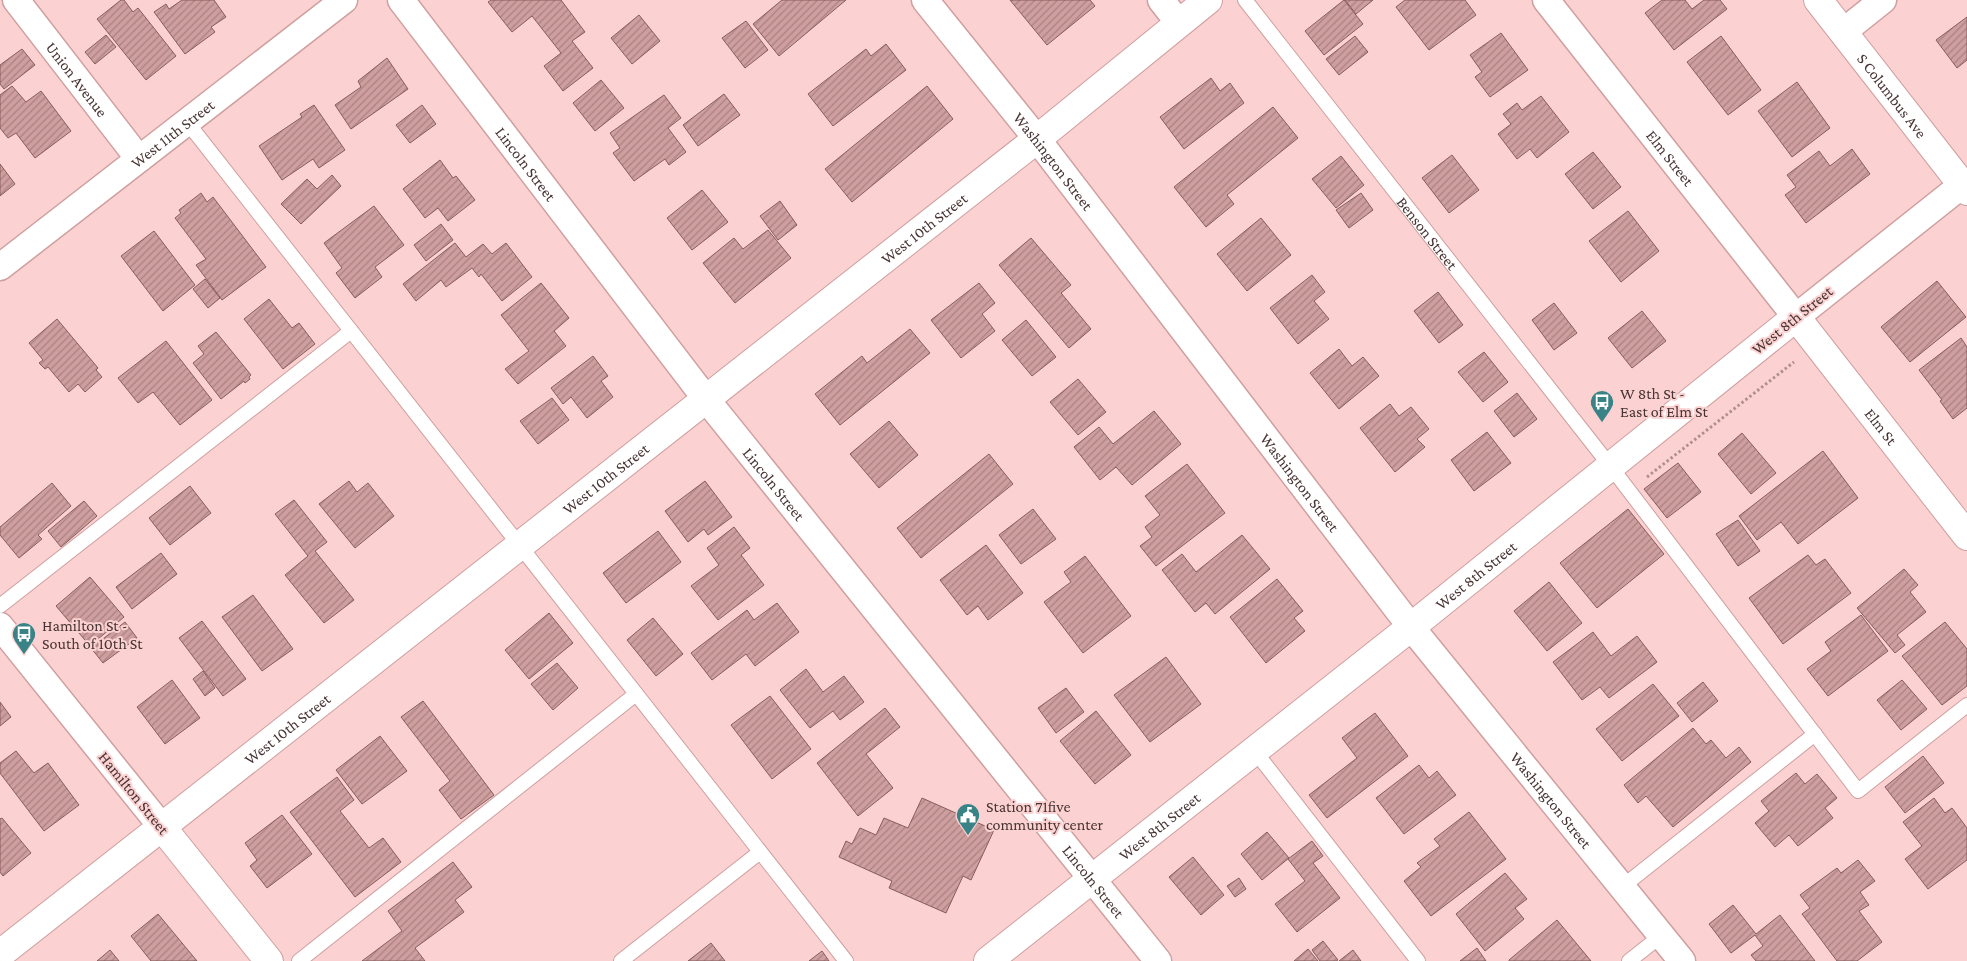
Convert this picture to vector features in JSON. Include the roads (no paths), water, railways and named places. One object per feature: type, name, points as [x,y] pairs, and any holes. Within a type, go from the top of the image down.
[{"type":"street","name":"Union Avenue","points":[[16,0],[139,158]]},
{"type":"street","name":"West 11th Street","points":[[0,267],[344,0]]},
{"type":"street","name":"Lincoln Street","points":[[401,0],[706,399],[1158,961]]},
{"type":"street","name":"Washington Street","points":[[925,0],[1037,139],[1411,627],[1682,961]]},
{"type":"street","points":[[1161,0],[1179,23]]},
{"type":"street","name":"West 10th Street","points":[[0,954],[1037,139],[1208,0]]},
{"type":"street","name":"Elm Street","points":[[1546,0],[1796,317]]},
{"type":"street","name":"S Columbus Ave","points":[[1818,0],[1965,188]]},
{"type":"street","points":[[1844,32],[1883,0]]},
{"type":"street","name":"West 8th Street","points":[[988,961],[1411,627],[1796,317],[1965,188]]},
{"type":"street","name":"Elm St","points":[[1796,317],[1967,536]]},
{"type":"street","name":"Hamilton Street","points":[[0,626],[269,961]]},
{"type":"lane","name":"Benson Street","points":[[1246,0],[1611,467],[1858,791],[1967,705]]},
{"type":"lane","points":[[187,122],[846,961]]},
{"type":"lane","points":[[0,606],[351,331]]},
{"type":"lane","points":[[300,961],[636,694]]},
{"type":"lane","points":[[1622,887],[1815,734]]},
{"type":"lane","points":[[1254,750],[1418,961]]},
{"type":"lane","points":[[621,961],[760,852]]},
{"type":"lane","points":[[1629,961],[1662,936]]},
{"type":"place","name":"W 8th St - East of Elm St","points":[[1602,423]]},
{"type":"place","name":"Hamilton St - South of 10th St","points":[[24,655]]},
{"type":"place","name":"Station 71five community center","points":[[968,836]]}]
